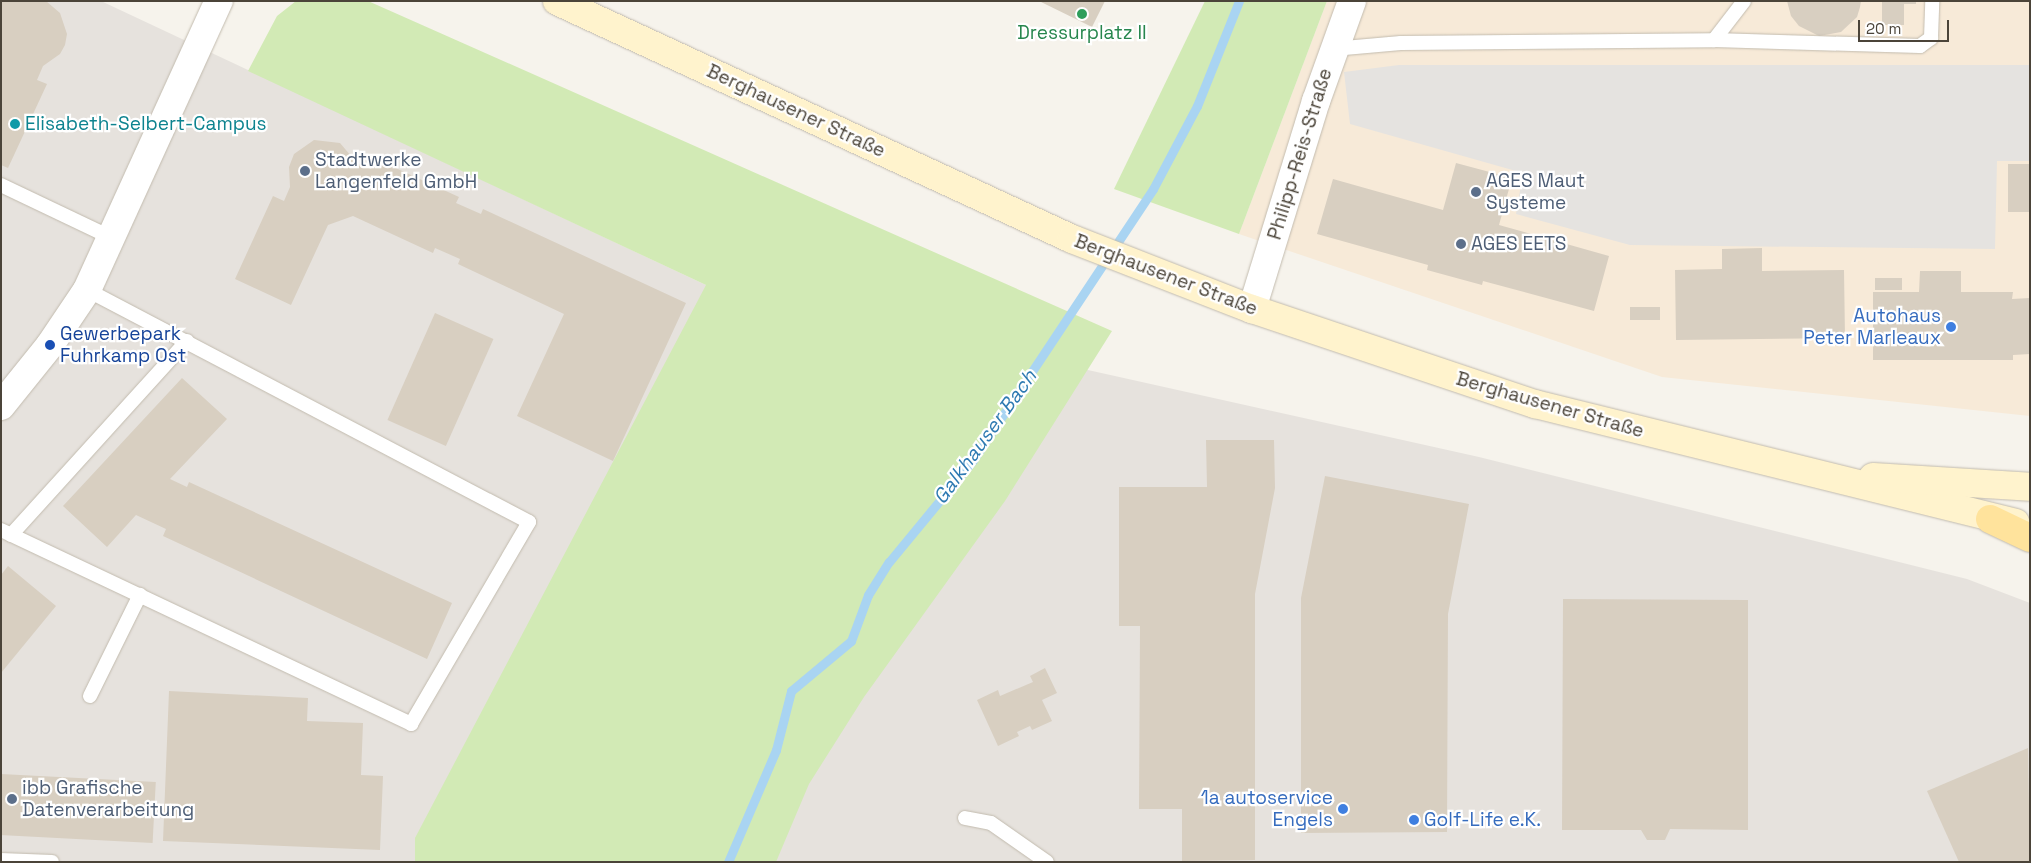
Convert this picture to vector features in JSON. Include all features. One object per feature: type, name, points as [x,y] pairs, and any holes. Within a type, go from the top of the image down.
[{"type":"main road","name":"Berghausener Straße","points":[[556,1],[1072,239],[1164,277],[1535,404],[1990,519],[2030,526]]},
{"type":"main road","name":"Berghausener Straße","points":[[1804,472],[2030,487]]},
{"type":"main road","points":[[1990,519],[2030,538]]},
{"type":"street","points":[[1,406],[50,345],[87,290],[219,1]]},
{"type":"street","name":"Philipp-Reis-Straße","points":[[1252,308],[1333,49],[1352,1]]},
{"type":"lane","points":[[1714,40],[1744,1]]},
{"type":"lane","points":[[1333,49],[1401,43],[1714,40],[1920,46],[1932,38],[1932,1]]},
{"type":"lane","points":[[1,185],[110,237]]},
{"type":"lane","points":[[87,290],[187,341],[530,522],[411,724],[6,533],[187,341]]},
{"type":"lane","points":[[90,696],[140,595]]},
{"type":"lane","points":[[965,818],[991,823],[1047,862]]},
{"type":"lane","points":[[1,860],[52,862]]},
{"type":"shaded area","points":[[1,1],[101,1],[706,285],[1479,457],[1967,579],[2030,603],[2030,862],[1,862]]},
{"type":"shaded area","points":[[1327,1],[2030,1],[2030,416],[1662,377],[1239,234]]},
{"type":"shaded area","points":[[1399,65],[2030,65],[2030,161],[1997,161],[1995,249],[1630,245],[1516,214],[1523,173],[1350,124],[1344,72]]},
{"type":"green space","points":[[296,1],[368,1],[1112,331],[1005,501],[864,697],[809,784],[776,862],[415,862],[415,838],[706,285],[248,71],[277,16]]},
{"type":"green space","points":[[1205,1],[1327,1],[1239,234],[1114,189]]},
{"type":"building","name":"Elisabeth-Selbert-Campus","points":[[1,1],[46,1],[60,13],[67,34],[65,45],[60,54],[43,66],[37,80],[47,84],[8,168],[1,165]]},
{"type":"building","name":"Dressurplatz II","points":[[1039,1],[1105,1],[1092,27]]},
{"type":"building","points":[[1787,1],[1861,1],[1857,17],[1841,32],[1819,36],[1799,26],[1791,16]]},
{"type":"building","points":[[1882,1],[1916,1],[1916,4],[1904,4],[1904,25],[1882,25]]},
{"type":"building","points":[[314,140],[340,143],[357,163],[371,169],[376,159],[459,197],[456,203],[481,214],[483,209],[686,303],[613,461],[517,416],[564,314],[458,264],[460,259],[435,248],[433,253],[353,216],[328,225],[291,305],[235,279],[273,196],[284,201],[290,187],[289,167],[294,154]]},
{"type":"building","points":[[1456,163],[1512,178],[1499,225],[1609,256],[1594,311],[1483,281],[1482,285],[1427,270],[1428,265],[1317,234],[1333,179],[1443,210]]},
{"type":"building","points":[[2008,164],[2030,164],[2030,212],[2008,212]]},
{"type":"building","points":[[1762,248],[1762,271],[1844,270],[1845,338],[1676,340],[1675,270],[1722,269],[1722,249]]},
{"type":"building","name":"Autohaus Peter Marleaux","points":[[1920,271],[1961,271],[1961,292],[2013,292],[2012,299],[2030,298],[2030,354],[2013,355],[2013,360],[1873,360],[1873,292],[1919,292]]},
{"type":"building","points":[[1875,278],[1902,278],[1902,290],[1875,290]]},
{"type":"building","points":[[1630,307],[1660,307],[1660,320],[1630,320]]},
{"type":"building","points":[[435,313],[493,339],[446,446],[387,420]]},
{"type":"building","points":[[182,378],[227,419],[170,479],[187,487],[189,482],[452,603],[427,659],[163,536],[166,529],[136,515],[107,547],[63,506]]},
{"type":"building","points":[[1206,440],[1274,440],[1275,488],[1255,594],[1255,860],[1182,861],[1182,809],[1139,809],[1140,626],[1119,626],[1119,487],[1207,487]]},
{"type":"building","points":[[1325,476],[1469,504],[1448,614],[1447,832],[1301,833],[1301,598]]},
{"type":"building","points":[[8,566],[56,606],[1,673],[1,575]]},
{"type":"building","points":[[1563,599],[1748,600],[1748,830],[1670,829],[1665,840],[1647,840],[1641,830],[1562,830]]},
{"type":"building","points":[[1045,668],[1057,693],[1042,700],[1052,721],[1032,730],[1030,726],[1017,732],[1019,736],[998,746],[977,700],[998,690],[1000,696],[1033,682],[1030,676]]},
{"type":"building","points":[[169,691],[308,698],[307,721],[363,723],[361,775],[383,776],[380,850],[163,841]]},
{"type":"building","points":[[2028,748],[2030,862],[1959,862],[1927,791]]},
{"type":"building","points":[[1,774],[156,782],[153,843],[1,835]]},
{"type":"waterway","name":"Galkhauser Bach","points":[[728,862],[776,750],[791,691],[851,641],[868,595],[889,562],[973,460],[1153,189],[1197,106],[1239,1]]},
{"type":"place","name":"Dressurplatz II","points":[[1082,14]]},
{"type":"place","name":"Elisabeth-Selbert-Campus","points":[[15,124]]},
{"type":"place","name":"Stadtwerke Langenfeld GmbH","points":[[305,171]]},
{"type":"place","name":"AGES Maut Systeme","points":[[1476,192]]},
{"type":"place","name":"AGES EETS","points":[[1461,244]]},
{"type":"place","name":"Autohaus Peter Marleaux","points":[[1951,327]]},
{"type":"place","name":"Gewerbepark Fuhrkamp Ost","points":[[50,345]]},
{"type":"place","name":"ibb Grafische Datenverarbeitung","points":[[12,799]]},
{"type":"place","name":"1a autoservice Engels","points":[[1343,809]]},
{"type":"place","name":"Golf-Life e.K.","points":[[1414,820]]}]
